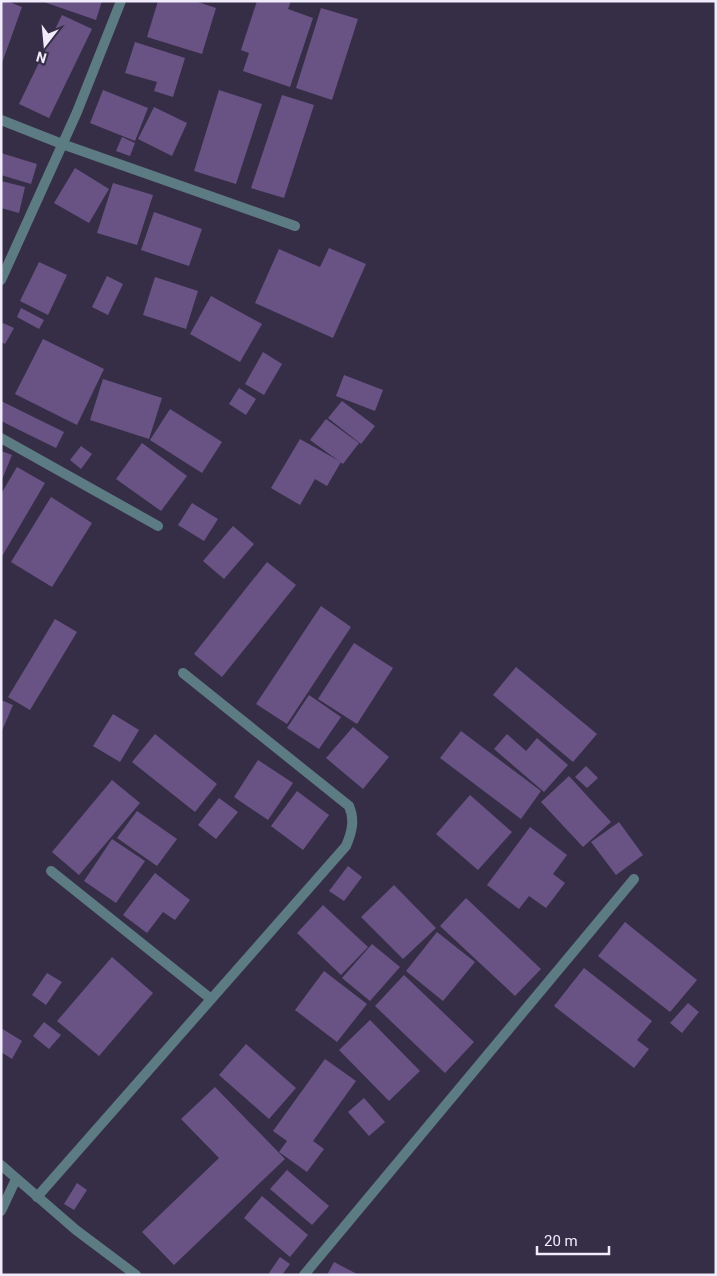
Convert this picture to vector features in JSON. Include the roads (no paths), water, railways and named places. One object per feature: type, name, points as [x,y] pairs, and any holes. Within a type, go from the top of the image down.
[{"type":"street","points":[[1,280],[62,144],[122,1]]},
{"type":"street","points":[[1,120],[62,144],[295,226]]},
{"type":"street","points":[[1,438],[158,526]]},
{"type":"street","points":[[36,1198],[346,846],[350,837],[353,815],[349,806],[183,673]]},
{"type":"street","points":[[51,871],[211,999]]},
{"type":"street","points":[[304,1275],[634,879]]},
{"type":"street","points":[[1,1165],[36,1198],[136,1275]]},
{"type":"street","points":[[1,1210],[16,1179]]}]
